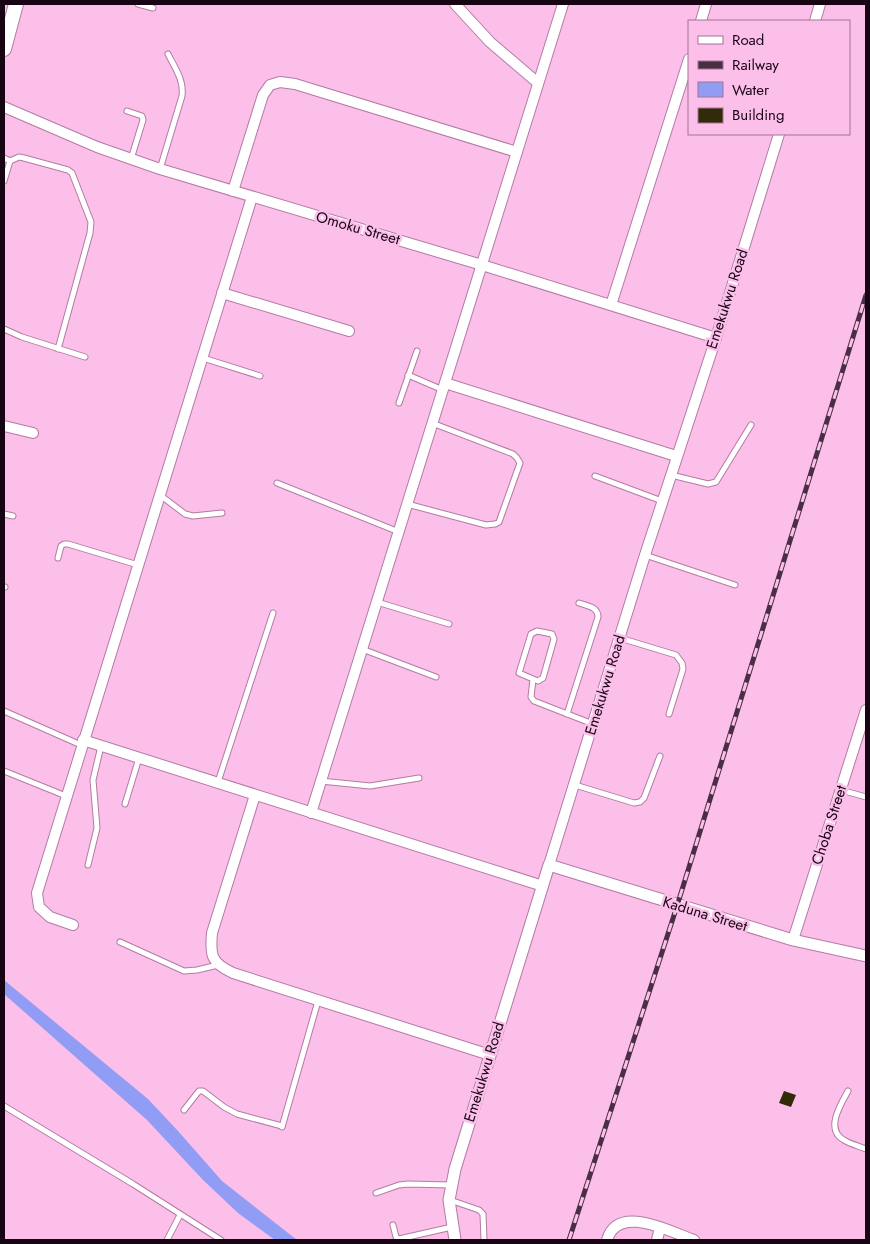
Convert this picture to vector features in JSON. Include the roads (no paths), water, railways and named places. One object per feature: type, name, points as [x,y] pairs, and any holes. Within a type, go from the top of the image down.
[{"type":"main road","points":[[4,49],[16,4]]},
{"type":"street","points":[[455,4],[490,42],[538,83]]},
{"type":"street","points":[[311,813],[563,4]]},
{"type":"street","points":[[701,20],[706,4]]},
{"type":"street","points":[[815,20],[820,4]]},
{"type":"street","points":[[612,305],[688,62]]},
{"type":"street","points":[[233,191],[263,95],[270,85],[280,82],[295,84],[517,152]]},
{"type":"street","name":"Omoku Street","points":[[4,107],[97,147],[160,169],[482,264],[716,338]]},
{"type":"street","name":"Emekukwu Road","points":[[455,1240],[449,1200],[464,1137],[550,865],[644,555],[716,338],[780,135]]},
{"type":"street","points":[[73,925],[50,917],[39,907],[37,893],[82,742],[252,197]]},
{"type":"street","points":[[222,293],[349,331]]},
{"type":"street","points":[[444,387],[676,456]]},
{"type":"street","points":[[4,426],[33,433]]},
{"type":"street","name":"Choba Street","points":[[793,940],[866,710]]},
{"type":"street","points":[[82,742],[101,745],[543,886]]},
{"type":"street","points":[[255,795],[212,932],[212,958],[220,968],[490,1055]]},
{"type":"street","name":"Kaduna Street","points":[[550,865],[793,940],[865,956]]},
{"type":"street","points":[[607,1240],[610,1230],[630,1221],[640,1221],[694,1240]]},
{"type":"street","points":[[657,1240],[660,1228]]},
{"type":"lane","points":[[138,4],[153,8]]},
{"type":"lane","points":[[160,169],[183,87],[168,54]]},
{"type":"lane","points":[[127,111],[139,114],[143,120],[131,159]]},
{"type":"lane","points":[[4,181],[10,161],[19,157],[68,170],[72,173],[91,222],[90,233],[58,349]]},
{"type":"lane","points":[[4,158],[10,161]]},
{"type":"lane","points":[[4,329],[22,337],[85,356]]},
{"type":"lane","points":[[400,403],[417,351]]},
{"type":"lane","points":[[202,357],[260,376]]},
{"type":"lane","points":[[408,375],[444,387]]},
{"type":"lane","points":[[407,504],[486,525],[495,524],[499,522],[520,463],[513,454],[432,423]]},
{"type":"lane","points":[[670,475],[708,484],[716,482],[751,425]]},
{"type":"lane","points":[[595,476],[662,501]]},
{"type":"lane","points":[[276,483],[399,532]]},
{"type":"lane","points":[[160,494],[185,514],[193,516],[222,514]]},
{"type":"lane","points":[[4,514],[13,516]]},
{"type":"lane","points":[[58,558],[61,546],[64,544],[138,565]]},
{"type":"lane","points":[[644,555],[735,584]]},
{"type":"lane","points":[[377,602],[449,624]]},
{"type":"lane","points":[[567,714],[598,617],[596,609],[579,603]]},
{"type":"lane","points":[[218,783],[273,613]]},
{"type":"lane","points":[[537,631],[552,634],[554,639],[543,678],[538,681],[533,679],[519,673],[531,634],[537,631]]},
{"type":"lane","points":[[620,638],[676,655],[680,658],[683,669],[669,714]]},
{"type":"lane","points":[[362,649],[436,677]]},
{"type":"lane","points":[[533,679],[531,697],[534,701],[593,724]]},
{"type":"lane","points":[[4,710],[82,742]]},
{"type":"lane","points":[[88,865],[98,823],[93,780],[101,745]]},
{"type":"lane","points":[[574,784],[634,803],[640,802],[644,798],[660,756]]},
{"type":"lane","points":[[125,804],[139,757]]},
{"type":"lane","points":[[4,771],[66,796]]},
{"type":"lane","points":[[321,781],[370,786],[419,778]]},
{"type":"lane","points":[[840,790],[866,797]]},
{"type":"lane","points":[[120,942],[184,971],[218,965]]},
{"type":"lane","points":[[184,1110],[199,1091],[202,1091],[237,1114],[282,1126],[318,1001]]},
{"type":"lane","points":[[848,1091],[838,1108],[834,1129],[838,1136],[844,1140],[866,1149]]},
{"type":"lane","points":[[4,1106],[221,1240]]},
{"type":"lane","points":[[376,1193],[408,1184],[452,1185]]},
{"type":"lane","points":[[449,1200],[480,1210],[483,1214],[484,1240]]},
{"type":"lane","points":[[167,1240],[180,1214]]},
{"type":"lane","points":[[392,1225],[398,1239],[452,1226]]},
{"type":"water","points":[[4,980],[148,1099],[222,1181],[297,1240],[275,1240],[238,1213],[203,1180],[147,1120],[4,994]]},
{"type":"railway","points":[[569,1240],[677,906],[866,295]]}]
